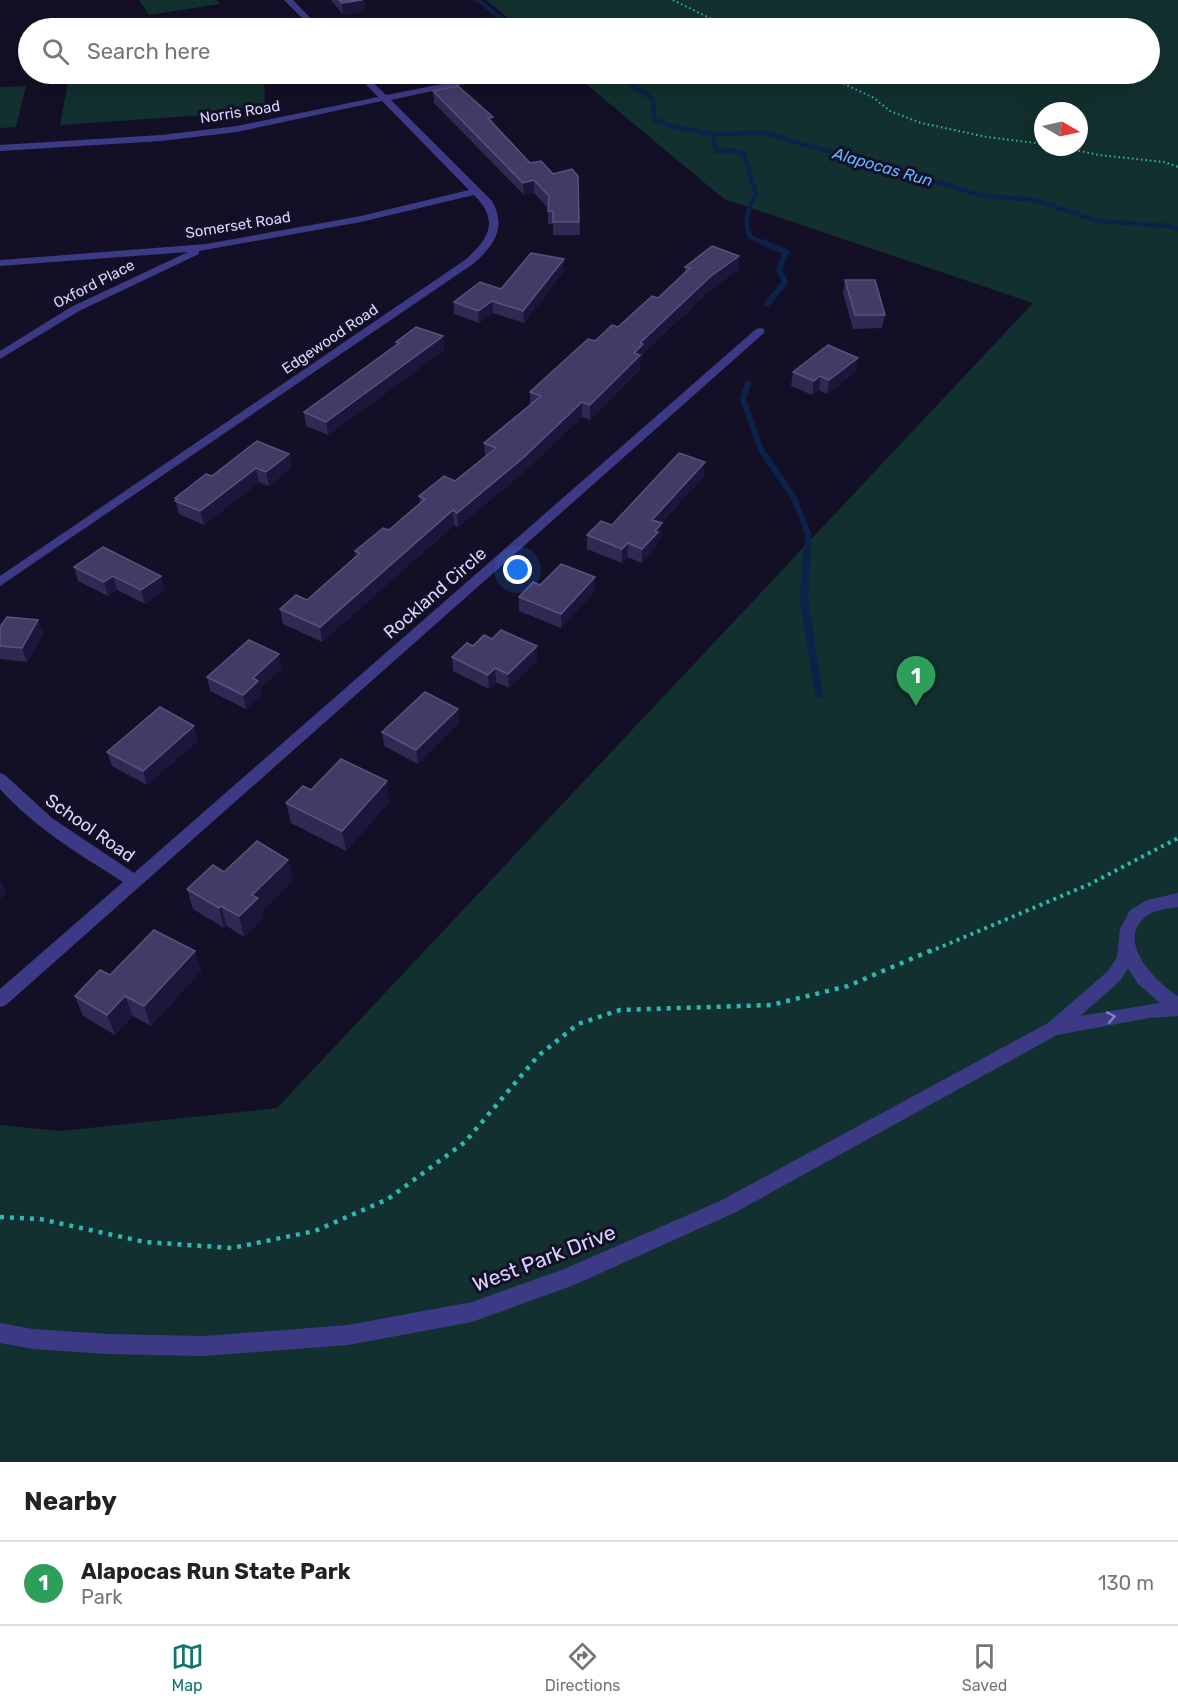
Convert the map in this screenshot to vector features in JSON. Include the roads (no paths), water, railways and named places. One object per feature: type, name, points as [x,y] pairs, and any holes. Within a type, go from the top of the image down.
[{"type":"street","points":[[288,0],[306,18]]},
{"type":"street","name":"Edgewood Road","points":[[0,582],[469,262],[483,250],[495,230],[492,211],[477,191],[370,84]]},
{"type":"street","name":"Norris Road","points":[[0,148],[211,133],[285,121],[454,84]]},
{"type":"street","name":"Somerset Road","points":[[0,263],[206,247],[351,221],[477,191]]},
{"type":"street","name":"Oxford Place","points":[[0,356],[83,304],[206,247]]},
{"type":"street","name":"Rockland Circle","points":[[0,1000],[760,331]]},
{"type":"street","name":"School Road","points":[[0,779],[18,801],[49,826],[134,881]]},
{"type":"street","name":"West Park Drive","points":[[0,1333],[33,1339],[107,1344],[204,1346],[348,1335],[472,1312],[567,1278],[726,1207],[1054,1028],[1114,976],[1125,958],[1129,928],[1141,912],[1153,905],[1178,900]]},
{"type":"street","points":[[1127,942],[1130,958],[1138,974],[1152,989],[1178,1005]]},
{"type":"street","name":"West Park Drive","points":[[1054,1028],[1149,1011],[1178,1010]]},
{"type":"waterway","name":"Alapocas Run","points":[[478,0],[500,18]]},
{"type":"waterway","name":"Alapocas Run","points":[[630,84],[653,99],[654,120],[675,127],[713,134]]},
{"type":"waterway","name":"Alapocas Run","points":[[713,134],[765,133],[985,196],[1035,200],[1099,221],[1169,226],[1178,229]]},
{"type":"waterway","points":[[713,134],[716,152],[732,150],[744,154],[756,194],[747,215],[748,231],[750,237],[765,243]]},
{"type":"waterway","points":[[762,242],[786,252],[779,270],[785,282],[767,304]]},
{"type":"waterway","points":[[748,383],[743,399],[761,450],[793,496],[808,533],[807,554]]},
{"type":"waterway","points":[[807,552],[804,600],[819,694]]},
{"type":"place","name":"Alapocas Run State Park","points":[[916,706]]}]
